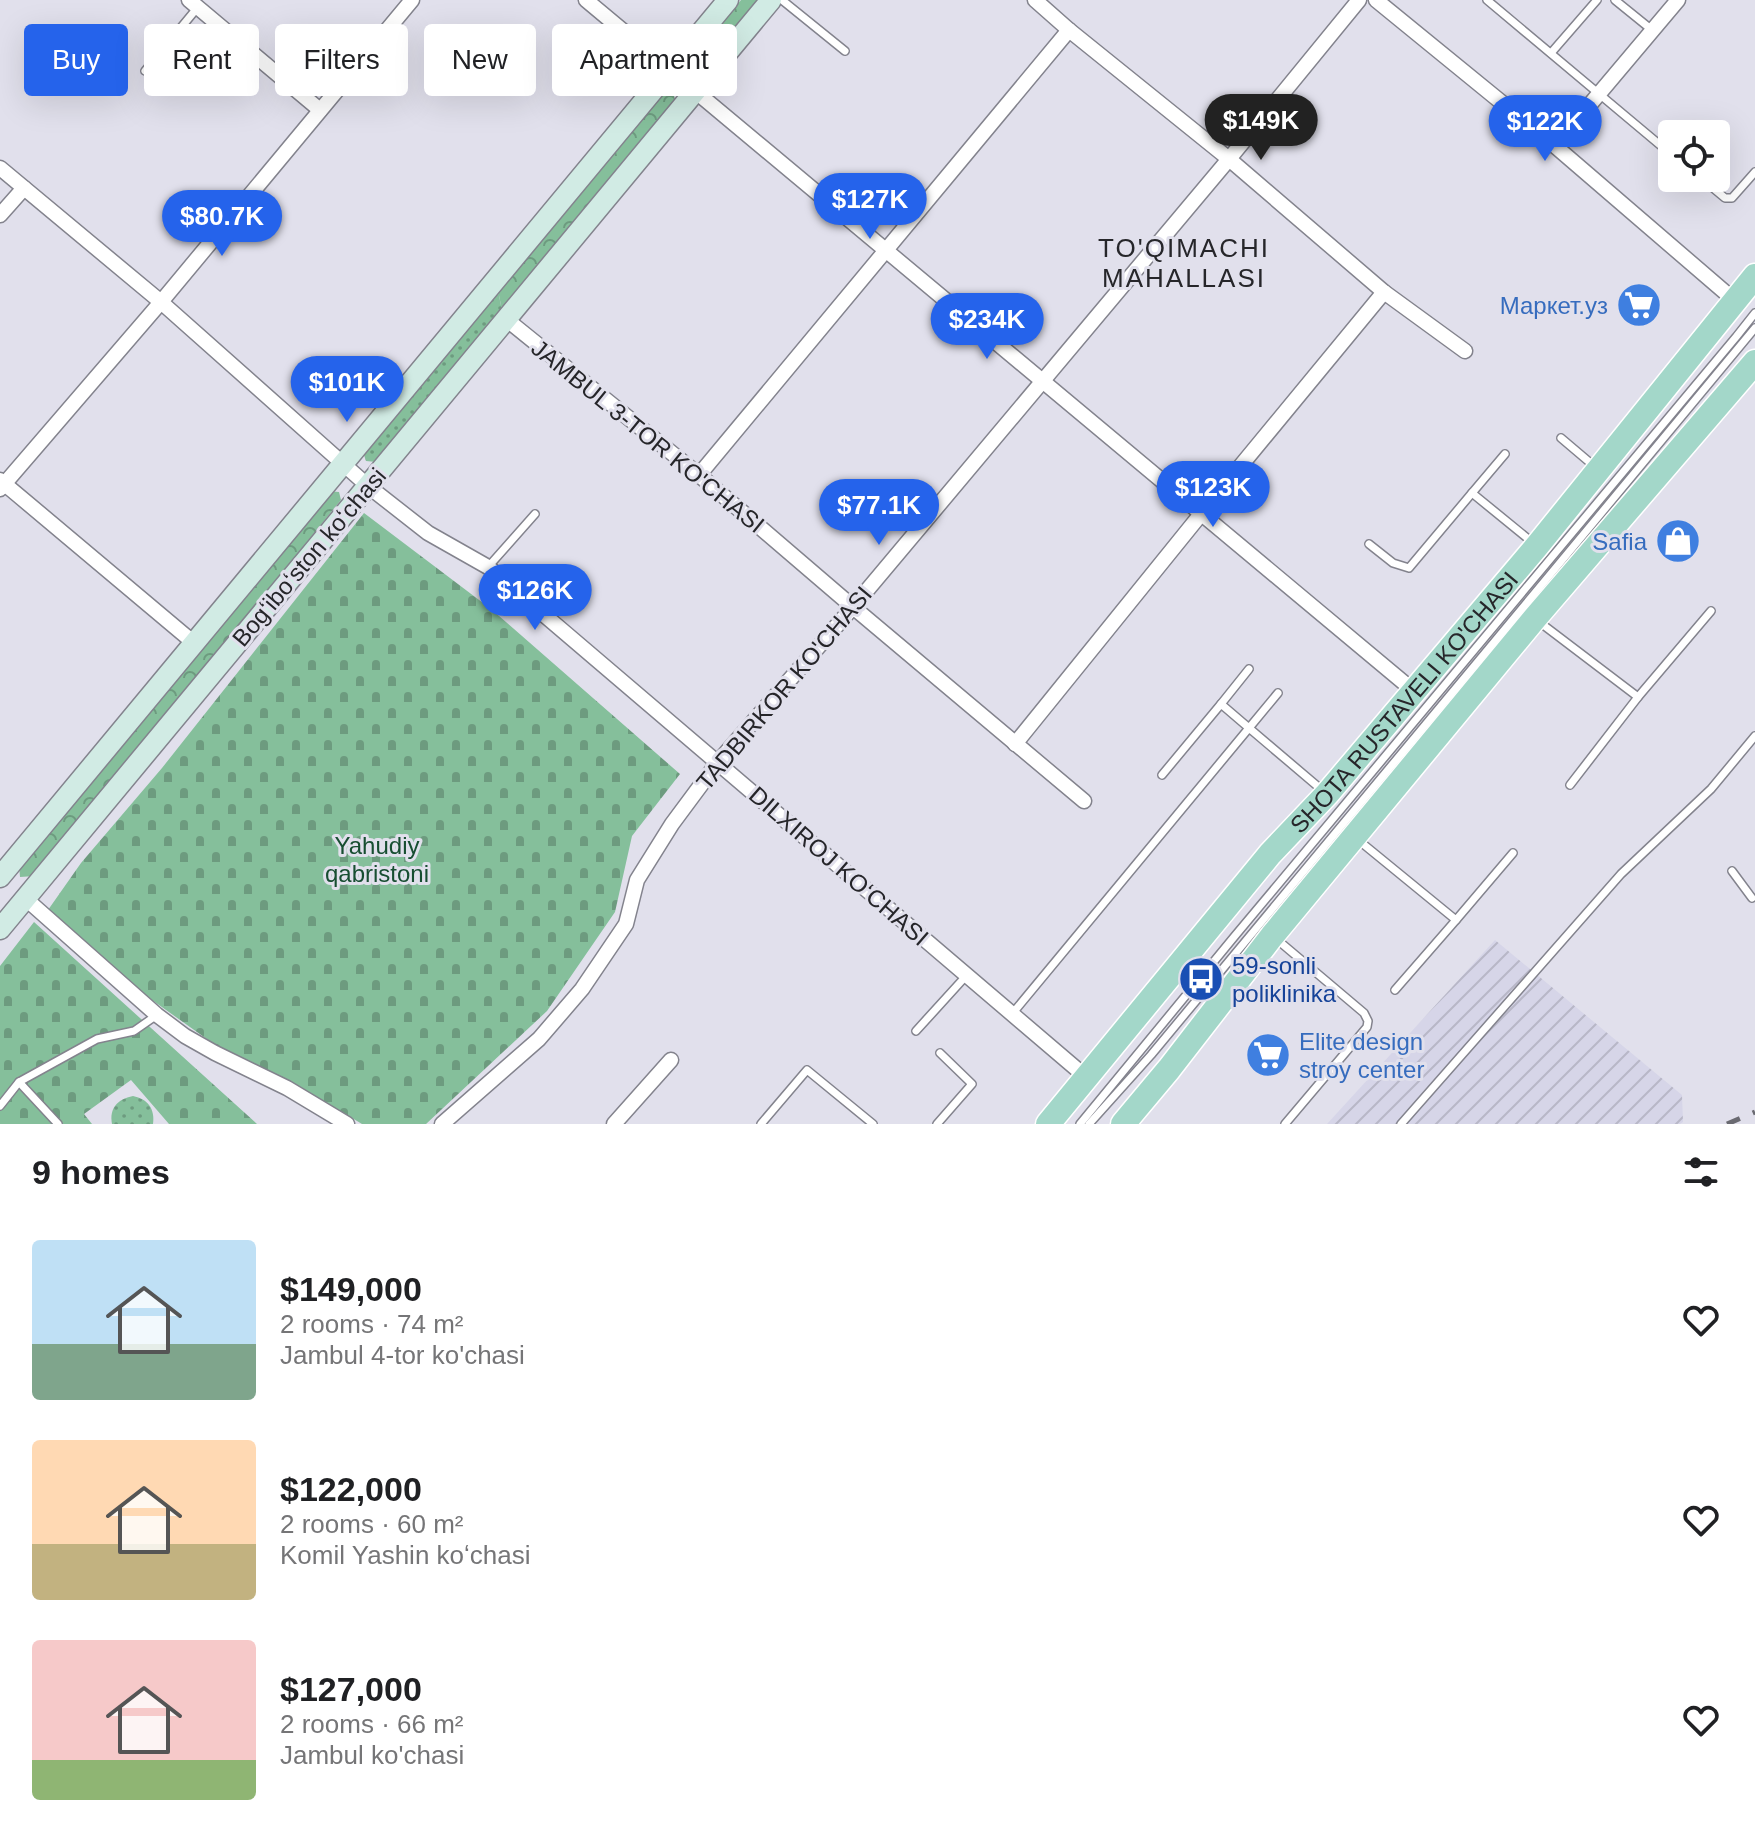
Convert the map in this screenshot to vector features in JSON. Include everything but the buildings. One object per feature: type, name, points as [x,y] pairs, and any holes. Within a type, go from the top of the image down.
[{"type":"main road","name":"SHOTA RUSTAVELI KO'CHASI","points":[[1048,1124],[1270,854],[1327,794],[1415,692],[1599,469],[1748,305],[1755,276]]},
{"type":"main road","name":"SHOTA RUSTAVELI KO'CHASI","points":[[1123,1124],[1272,936],[1535,618],[1755,362]]},
{"type":"street","points":[[194,643],[2,484],[161,302],[412,0]]},
{"type":"street","points":[[586,0],[614,24]]},
{"type":"street","name":"Bogʻiboʻston koʻchasi","points":[[708,24],[728,0]]},
{"type":"street","name":"Bogʻiboʻston koʻchasi","points":[[737,41],[771,0]]},
{"type":"street","points":[[1035,0],[1229,159],[1384,292],[1465,351]]},
{"type":"street","name":"TADBIRKOR KO'CHASI","points":[[442,1124],[539,1039],[582,989],[626,924],[637,880],[672,824],[718,762],[853,607],[1359,0]]},
{"type":"street","points":[[1376,0],[1748,305]]},
{"type":"street","points":[[1555,146],[1678,0]]},
{"type":"street","points":[[194,4],[320,110]]},
{"type":"street","points":[[699,475],[1069,30]]},
{"type":"street","name":"Bogʻiboʻston koʻchasi","points":[[0,877],[647,96]]},
{"type":"street","name":"Bogʻiboʻston koʻchasi","points":[[0,929],[692,96]]},
{"type":"street","points":[[700,96],[1415,692]]},
{"type":"street","name":"DILXIROJ KO‘CHASI","points":[[0,168],[161,302],[368,486],[428,533],[488,567],[1086,1077]]},
{"type":"street","points":[[0,215],[24,188]]},
{"type":"street","points":[[1015,744],[1384,292]]},
{"type":"street","name":"JAMBUL 3-TOR KO'CHASI","points":[[506,319],[699,475],[1084,801]]},
{"type":"street","points":[[0,877],[157,1015],[200,1045],[287,1088],[347,1124]]},
{"type":"street","points":[[614,1124],[671,1060]]},
{"type":"lane","points":[[782,0],[845,51]]},
{"type":"lane","points":[[1487,0],[1658,143]]},
{"type":"lane","points":[[1551,53],[1597,0]]},
{"type":"lane","points":[[1615,0],[1652,30]]},
{"type":"lane","points":[[179,24],[194,4]]},
{"type":"lane","points":[[1718,192],[1725,198],[1732,198],[1755,172]]},
{"type":"lane","points":[[1080,1124],[1727,349],[1748,305]]},
{"type":"lane","points":[[1089,1124],[1151,1055],[1755,328]]},
{"type":"lane","points":[[1561,438],[1599,469]]},
{"type":"lane","points":[[1369,544],[1393,563],[1409,568],[1505,454]]},
{"type":"lane","points":[[1472,493],[1537,546]]},
{"type":"lane","points":[[488,567],[535,514]]},
{"type":"lane","points":[[1570,785],[1638,697],[1711,611]]},
{"type":"lane","points":[[1535,618],[1638,697]]},
{"type":"lane","points":[[1162,775],[1249,669]]},
{"type":"lane","points":[[1012,1014],[1278,693]]},
{"type":"lane","points":[[1221,704],[1327,794]]},
{"type":"lane","points":[[1401,1124],[1621,874],[1711,789],[1755,736]]},
{"type":"lane","points":[[1355,837],[1456,920]]},
{"type":"lane","points":[[1395,990],[1513,853]]},
{"type":"lane","points":[[1732,871],[1752,898]]},
{"type":"lane","points":[[1272,936],[1364,1013],[1368,1021],[1367,1027],[1285,1124]]},
{"type":"lane","points":[[916,1031],[966,976]]},
{"type":"lane","points":[[0,1106],[19,1082],[97,1039],[134,1031],[157,1015]]},
{"type":"lane","points":[[937,1124],[972,1084],[940,1053]]},
{"type":"lane","points":[[761,1124],[807,1070],[873,1124]]},
{"type":"lane","points":[[19,1082],[58,1124]]},
{"type":"shaded area","points":[[1495,940],[1682,1095],[1683,1122],[1327,1124]]},
{"type":"green space","points":[[741,0],[758,0],[737,25],[721,24]]},
{"type":"green space","points":[[660,96],[674,96],[675,100],[502,311],[498,290]]},
{"type":"green space","points":[[498,290],[502,311],[376,462],[366,461],[363,452]]},
{"type":"green space","points":[[328,491],[339,492],[341,500],[35,876],[20,877],[19,865]]},
{"type":"green space","name":"Yahudiy qabristoni","points":[[364,513],[491,609],[680,774],[632,836],[615,912],[547,1011],[426,1124],[362,1124],[218,1047],[152,1000],[48,910],[81,863],[162,768]]},
{"type":"green space","points":[[34,922],[257,1124],[169,1124],[131,1080],[84,1114],[92,1124],[0,1124],[0,966]]},
{"type":"green space","points":[[133,1096],[149,1106],[153,1124],[112,1124],[115,1106]]},
{"type":"railway","points":[[1727,1124],[1755,1112]]},
{"type":"place","name":"Маркет.уз","points":[[1639,305]]},
{"type":"place","name":"Safia","points":[[1678,541]]},
{"type":"place","name":"59-sonli poliklinika","points":[[1201,979]]},
{"type":"place","name":"Elite design stroy center","points":[[1268,1055]]},
{"type":"district","name":"TO'QIMACHI MAHALLASI","points":[[1184,263]]}]
